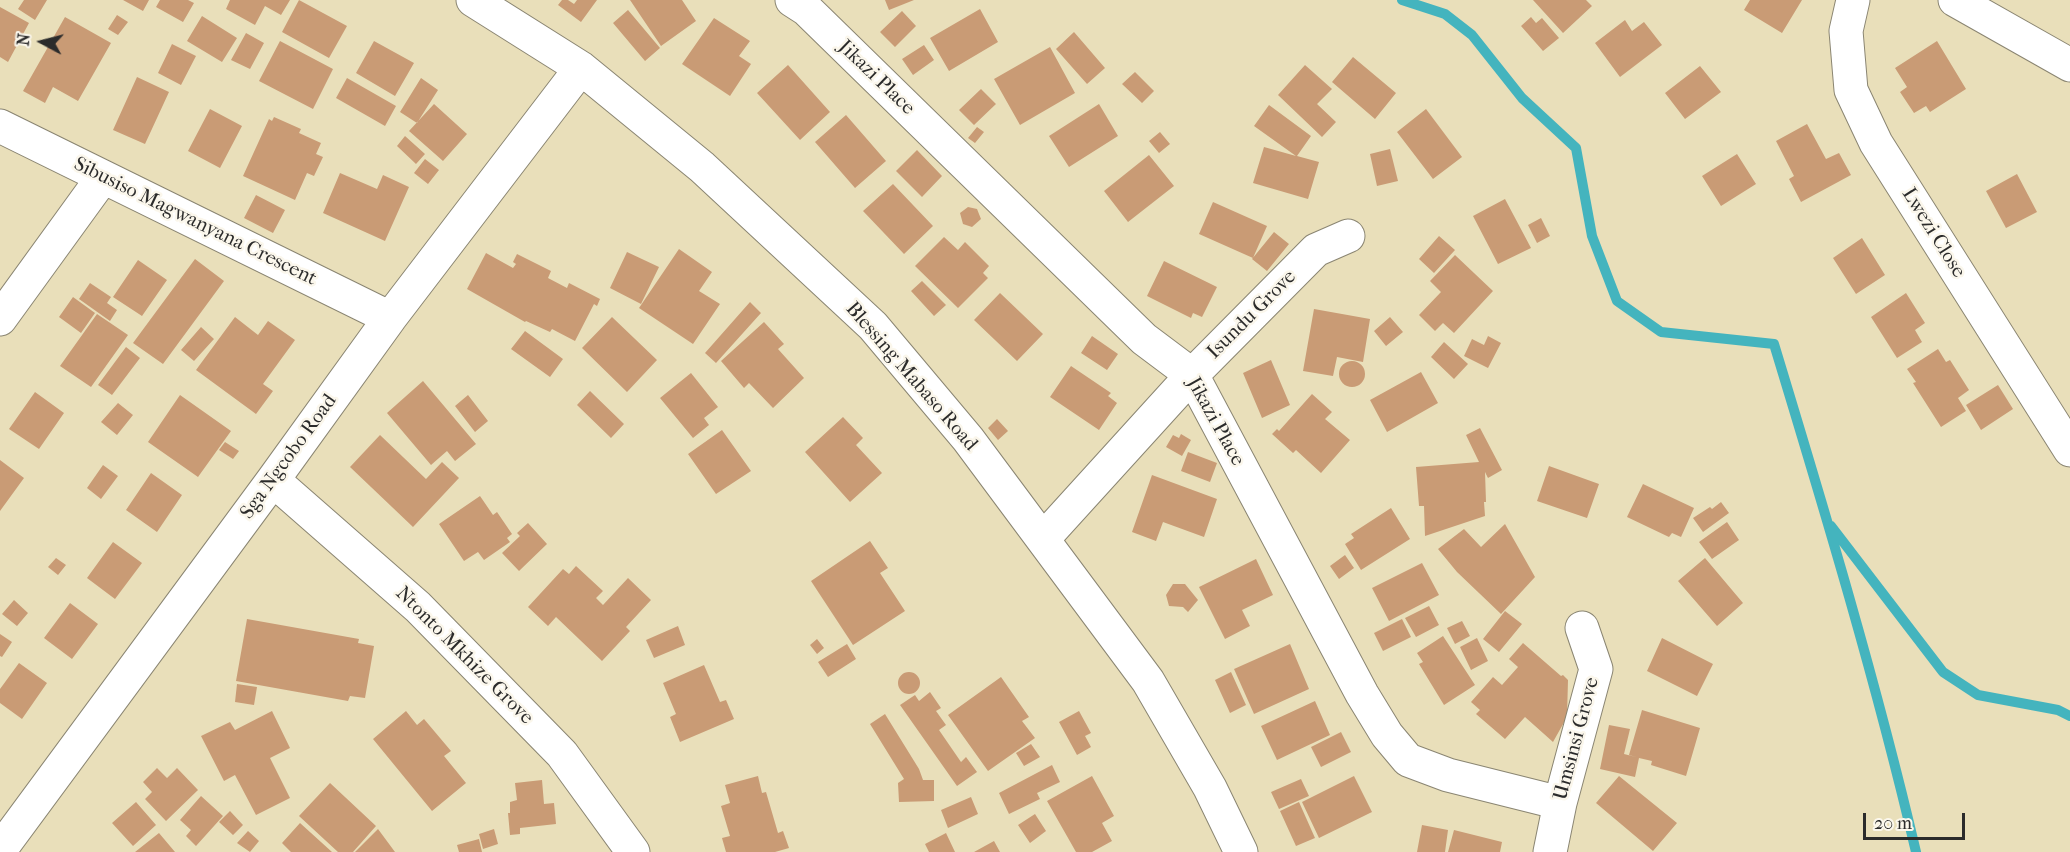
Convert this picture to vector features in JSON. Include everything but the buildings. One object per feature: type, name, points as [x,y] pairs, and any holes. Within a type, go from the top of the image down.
[{"type":"street","name":"Blessing Mabaso Road","points":[[473,0],[581,68],[702,167],[873,326],[968,439],[1148,681],[1210,788],[1241,852]]},
{"type":"street","name":"Lwezi Close","points":[[1853,0],[1846,31],[1851,90],[1876,143],[2070,450]]},
{"type":"street","points":[[1955,0],[2070,65]]},
{"type":"street","name":"Jikazi Place","points":[[803,3],[1144,339],[1192,375],[1362,694],[1387,735],[1408,760],[1448,775],[1560,803]]},
{"type":"street","name":"Sga Ngcobo Road","points":[[0,850],[390,318],[581,68]]},
{"type":"street","name":"Sibusiso Magwanyana Crescent","points":[[0,126],[390,318]]},
{"type":"street","points":[[0,319],[103,177]]},
{"type":"street","name":"Isundu Grove","points":[[1043,539],[1192,375],[1316,250],[1348,236]]},
{"type":"street","name":"Ntonto Mkhize Grove","points":[[273,480],[418,607],[554,746],[633,852]]},
{"type":"street","name":"Umsinsi Grove","points":[[1550,852],[1560,803],[1596,669],[1582,628]]},
{"type":"waterway","points":[[1402,0],[1445,14],[1472,35],[1522,98],[1576,148],[1592,236],[1617,301],[1661,332],[1774,344],[1867,660],[1916,852]]},
{"type":"waterway","points":[[1831,526],[1943,672],[1978,695],[2058,710],[2070,716]]}]
